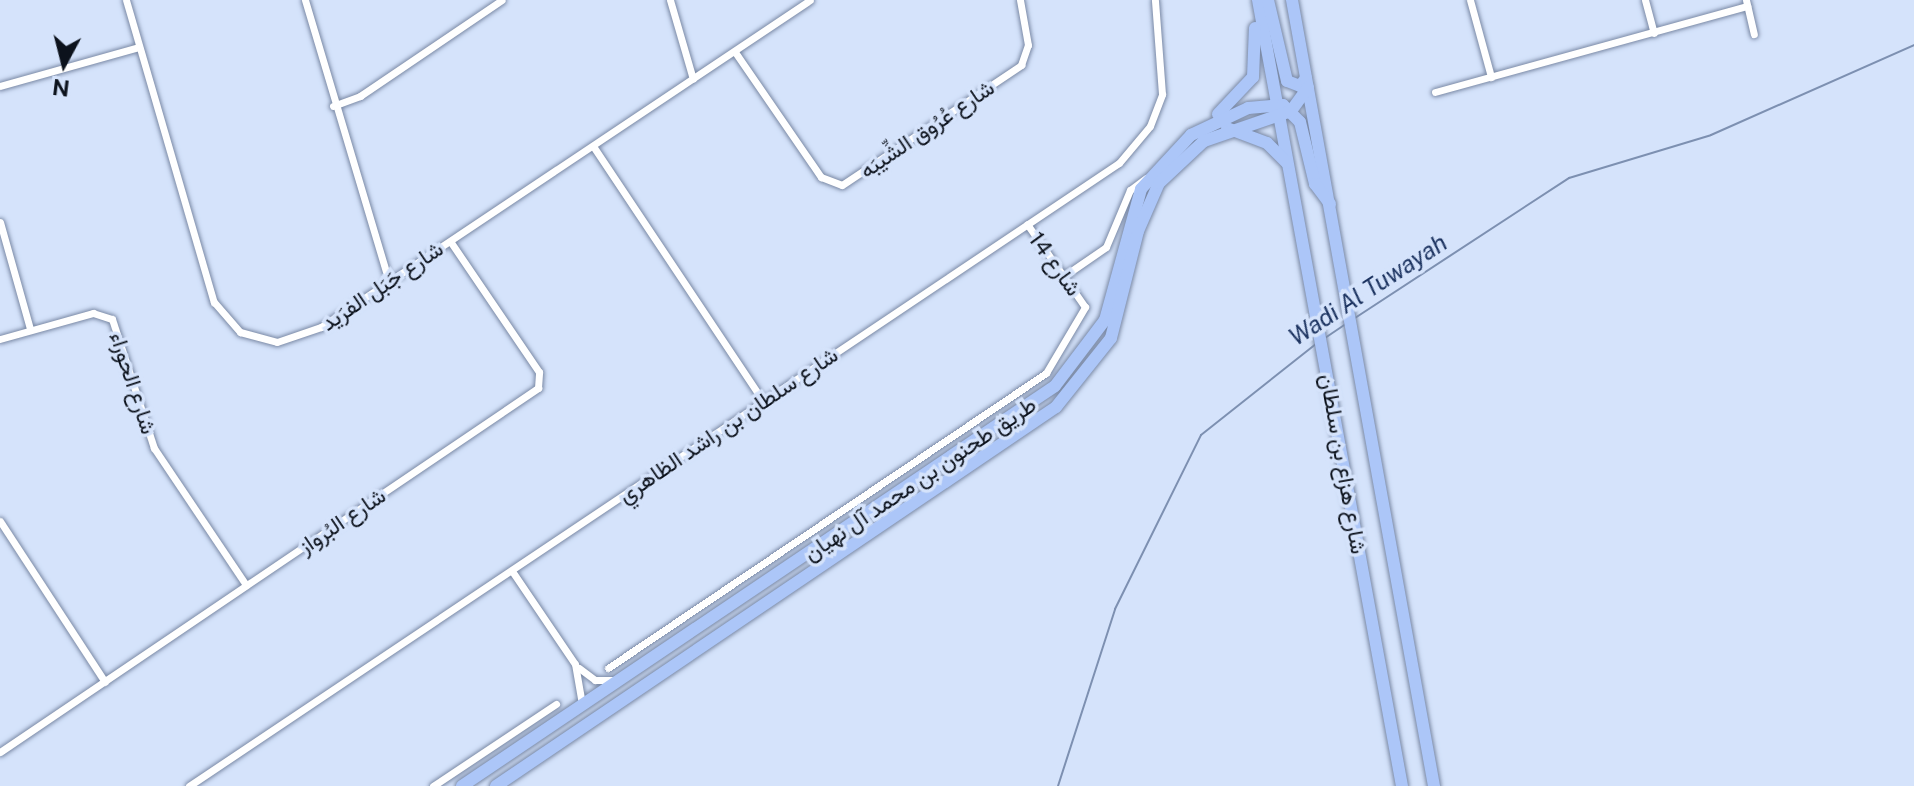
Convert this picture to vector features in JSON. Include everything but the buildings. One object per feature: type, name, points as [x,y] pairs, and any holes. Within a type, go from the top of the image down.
[{"type":"main road","points":[[1181,142],[1249,85],[1258,48],[1250,0]]},
{"type":"main road","name":"شارع هزاع بن سلطان","points":[[1258,0],[1282,109],[1288,165],[1402,786]]},
{"type":"main road","points":[[1268,0],[1287,81],[1296,86],[1307,83]]},
{"type":"main road","name":"شارع هزاع بن سلطان","points":[[1292,0],[1434,786]]},
{"type":"main road","points":[[1307,83],[1282,109],[1330,204]]},
{"type":"main road","name":"طريق طحنون بن محمد آل نهيان","points":[[462,786],[889,501],[1055,386],[1093,342],[1113,298],[1130,214],[1149,178],[1181,142],[1234,113],[1282,109]]},
{"type":"main road","name":"طريق طحنون بن محمد آل نهيان","points":[[496,786],[1045,416],[1087,374],[1121,313],[1152,192],[1184,156],[1227,128],[1282,109]]},
{"type":"main road","points":[[1227,128],[1274,147],[1288,165]]},
{"type":"main road","points":[[901,514],[972,459],[973,444]]},
{"type":"street","name":"شارع جَبَل الفرَيد","points":[[126,0],[205,280],[224,319],[255,340],[295,339],[450,241],[810,0]]},
{"type":"street","points":[[305,0],[333,106],[389,281]]},
{"type":"street","points":[[333,106],[360,96],[502,0]]},
{"type":"street","points":[[670,0],[693,79]]},
{"type":"street","name":"شارع عُرُوق الشِّيبَه","points":[[735,52],[821,177],[842,185],[1021,65],[1028,45],[1020,0]]},
{"type":"street","name":"شارع سلطان بن راشد الظاهري","points":[[189,786],[1119,163],[1150,126],[1164,78],[1155,0]]},
{"type":"street","points":[[1470,0],[1491,77]]},
{"type":"street","points":[[1645,0],[1654,33]]},
{"type":"street","points":[[1435,92],[1654,33],[1746,3],[1754,34]]},
{"type":"street","points":[[0,86],[139,47]]},
{"type":"street","points":[[593,146],[763,401]]},
{"type":"street","points":[[1064,276],[1106,247],[1130,190],[1149,178]]},
{"type":"street","points":[[0,222],[30,329]]},
{"type":"street","name":"شارع 14","points":[[608,668],[1046,373],[1085,315],[1064,276],[1027,224]]},
{"type":"street","name":"شارع البُرواز","points":[[0,752],[538,388],[539,372],[450,241]]},
{"type":"street","name":"شارع الحوراء","points":[[0,339],[100,312],[112,319],[154,448],[246,585]]},
{"type":"street","points":[[876,489],[889,501]]},
{"type":"street","points":[[858,500],[860,520]]},
{"type":"street","points":[[0,521],[105,682]]},
{"type":"street","points":[[512,571],[575,664],[595,680],[621,680]]},
{"type":"street","points":[[575,664],[581,706]]},
{"type":"street","points":[[433,786],[556,704]]},
{"type":"waterway","name":"Wadi Al Tuwayah","points":[[1355,318],[1569,178],[1711,135],[1914,45]]},
{"type":"waterway","name":"Wadi Al Tuwayah","points":[[1325,338],[1346,324]]},
{"type":"waterway","name":"Wadi Al Tuwayah","points":[[1058,786],[1115,609],[1201,435],[1316,344]]}]
